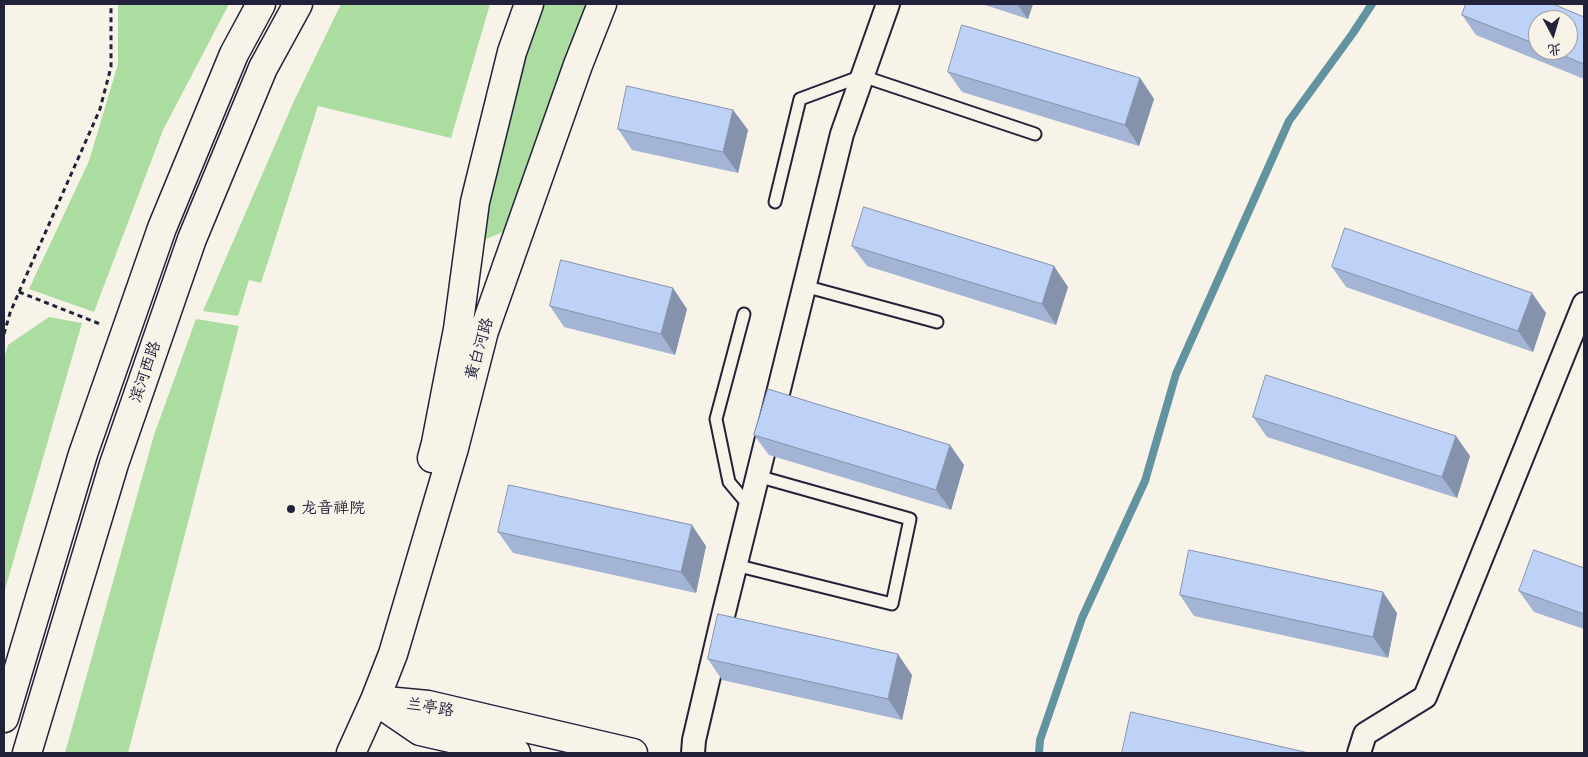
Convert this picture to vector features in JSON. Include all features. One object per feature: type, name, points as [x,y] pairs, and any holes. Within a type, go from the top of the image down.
[{"type":"street","name":"滨河西路","points":[[4,718],[83,454],[162,228],[234,54],[261,4]]},
{"type":"street","name":"滨河西路","points":[[27,753],[114,464],[192,239],[263,68],[298,4]]},
{"type":"street","name":"黄白河路","points":[[369,753],[375,700],[376,650],[436,443],[458,329],[475,202],[512,52],[529,4]]},
{"type":"street","name":"黄白河路","points":[[351,753],[393,654],[454,448],[484,331],[578,65],[602,4]]},
{"type":"street","points":[[692,753],[735,565],[842,134],[888,4]]},
{"type":"street","points":[[1359,753],[1365,734],[1425,697],[1584,304]]},
{"type":"street","name":"兰亭路","points":[[375,700],[420,731],[516,753]]},
{"type":"street","name":"兰亭路","points":[[375,700],[428,705],[633,753]]},
{"type":"lane","points":[[775,202],[800,99],[862,76],[1035,134]]},
{"type":"lane","points":[[804,286],[937,322]]},
{"type":"lane","points":[[744,314],[716,419],[729,482],[750,507]]},
{"type":"lane","points":[[735,565],[892,604],[910,519],[757,476]]},
{"type":"path","points":[[4,334],[18,292],[100,109],[111,66],[111,4]]},
{"type":"path","points":[[18,292],[100,324]]},
{"type":"green space","points":[[118,4],[229,4],[163,130],[94,312],[29,289],[89,161],[118,64]]},
{"type":"green space","points":[[341,4],[490,4],[451,138],[318,106],[261,283],[249,280],[238,316],[203,311],[294,101]]},
{"type":"green space","points":[[537,4],[588,4],[503,232],[479,242]]},
{"type":"green space","points":[[49,317],[82,323],[4,593],[4,358],[8,345]]},
{"type":"green space","points":[[196,319],[239,326],[128,753],[65,753],[154,435]]},
{"type":"building","points":[[1466,4],[1553,4],[1567,10],[1528,10],[1528,41],[1462,15]]},
{"type":"building","points":[[1578,14],[1584,17],[1584,64],[1574,60],[1578,60]]},
{"type":"building","points":[[962,25],[1140,78],[1125,125],[948,72]]},
{"type":"building","points":[[627,86],[733,110],[723,152],[618,129]]},
{"type":"building","points":[[864,207],[1054,266],[1042,304],[852,246]]},
{"type":"building","points":[[1345,228],[1532,293],[1518,331],[1332,267]]},
{"type":"building","points":[[561,260],[673,288],[661,334],[550,306]]},
{"type":"building","points":[[1266,375],[1456,436],[1442,477],[1253,417]]},
{"type":"building","points":[[768,389],[950,445],[936,490],[754,435]]},
{"type":"building","points":[[509,485],[692,525],[681,572],[498,532]]},
{"type":"building","points":[[1189,550],[1383,592],[1373,637],[1180,595]]},
{"type":"building","points":[[1534,550],[1584,568],[1584,614],[1519,591]]},
{"type":"building","points":[[718,614],[898,654],[888,699],[708,659]]},
{"type":"building","points":[[1131,712],[1309,753],[1122,753]]},
{"type":"waterway","points":[[1039,753],[1040,740],[1082,618],[1145,481],[1176,374],[1289,121],[1372,4]]},
{"type":"place","name":"龙音禅院","points":[[291,509]]}]
